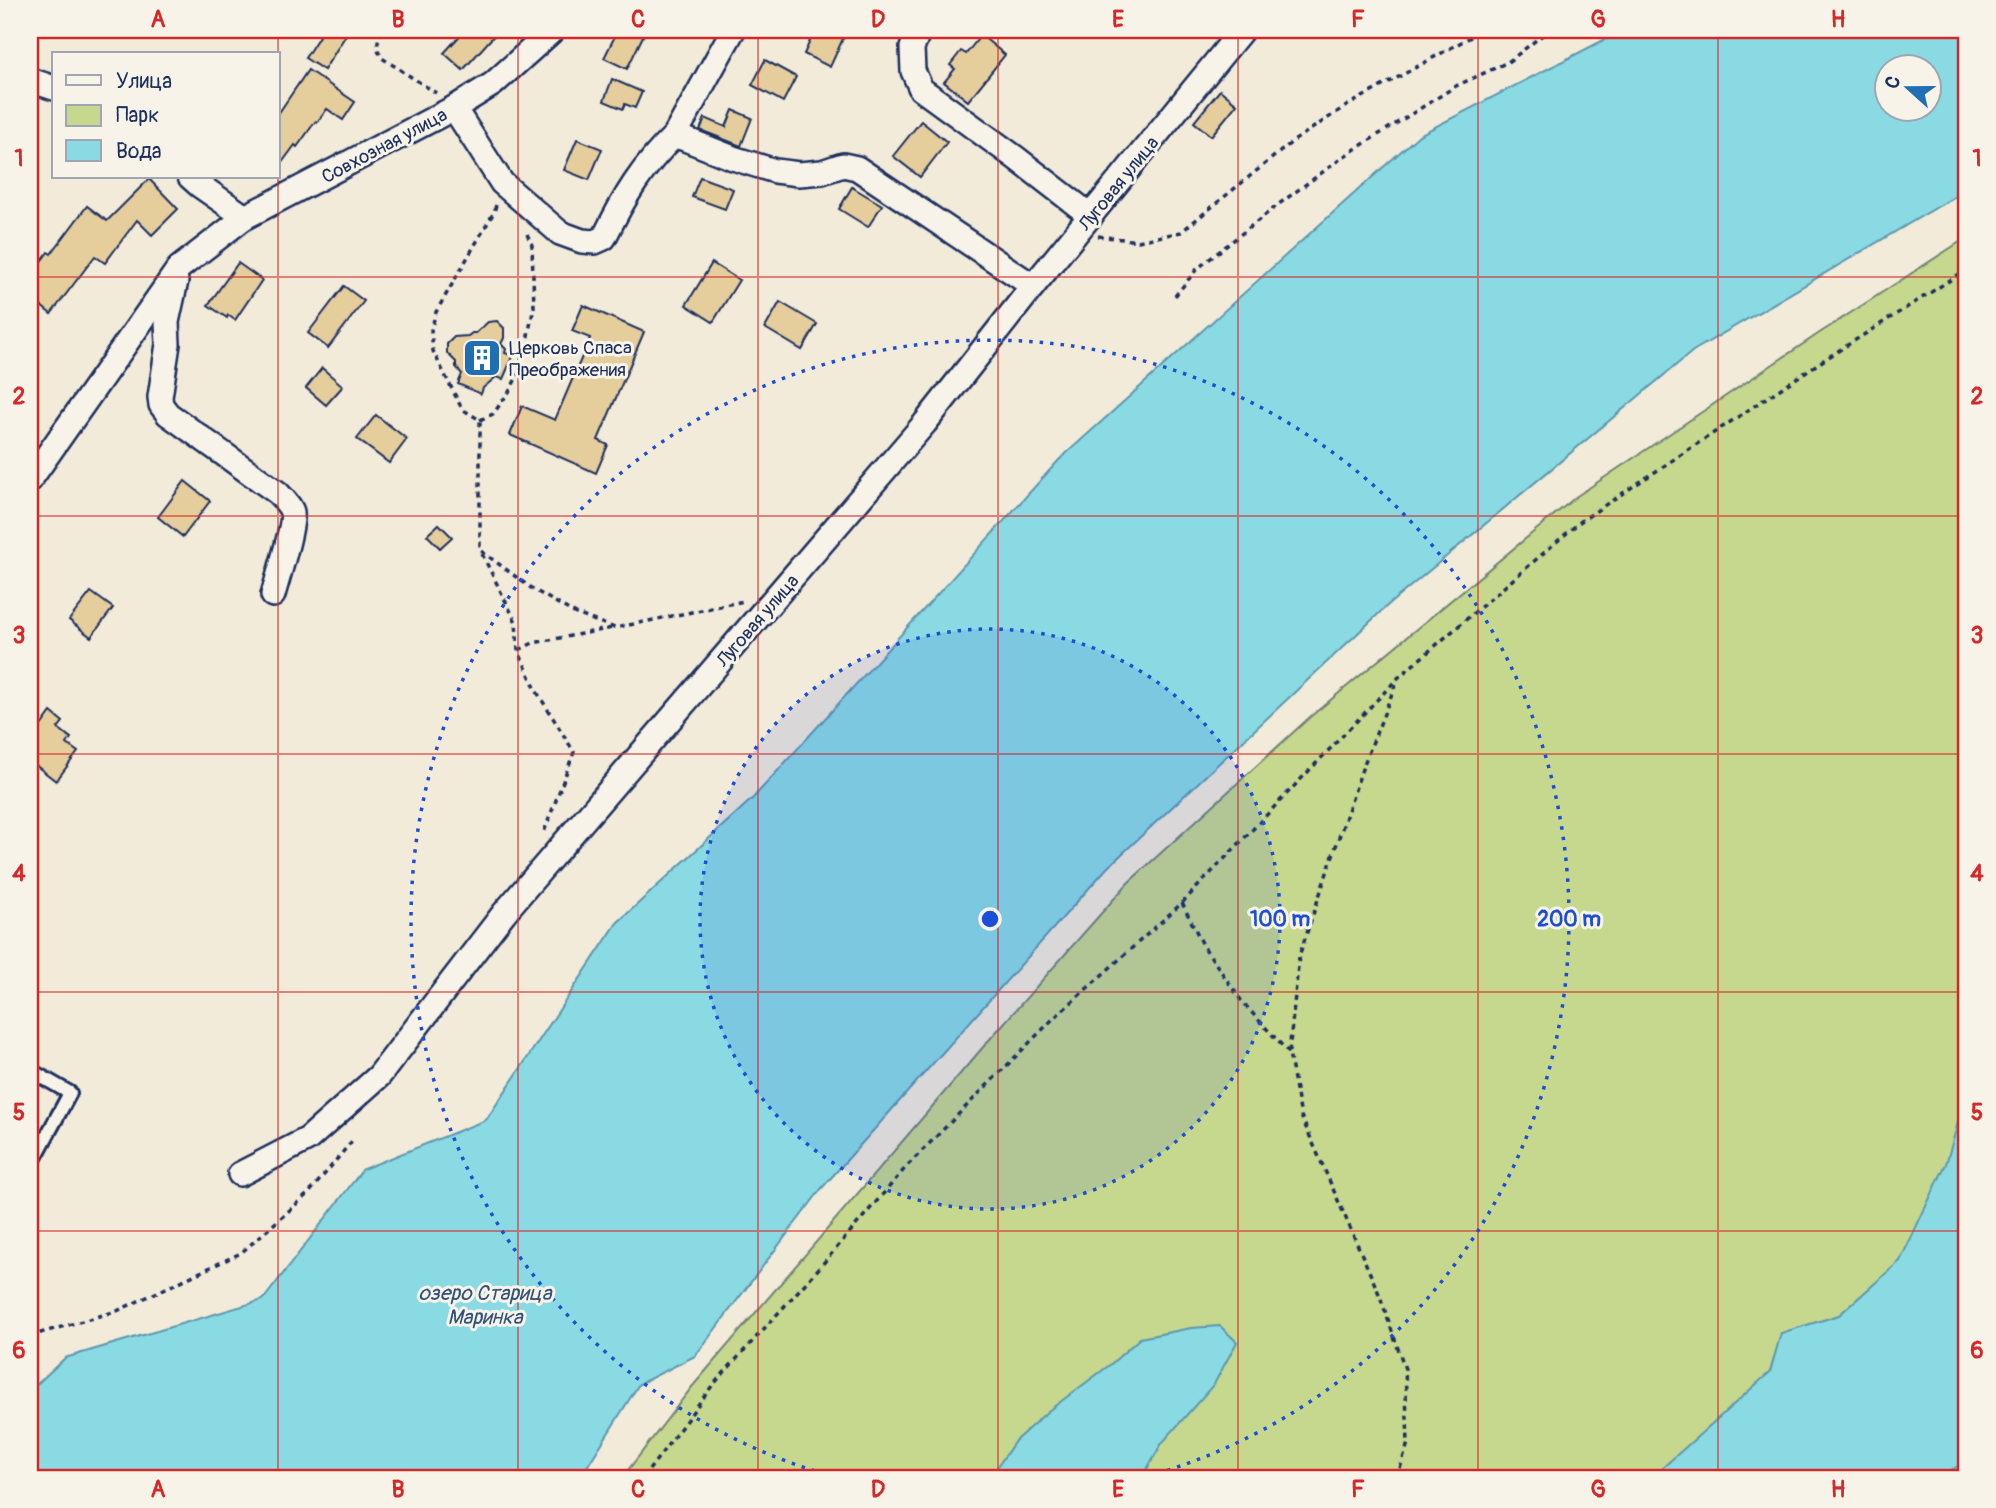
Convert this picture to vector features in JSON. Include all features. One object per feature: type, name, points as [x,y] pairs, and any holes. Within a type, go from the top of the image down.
[{"type":"street","name":"Совхозная улица","points":[[30,480],[179,268],[245,217],[454,108],[493,84],[553,30]]},
{"type":"street","points":[[454,108],[502,183],[560,233],[582,241],[596,242],[604,238],[639,174],[674,135],[733,30]]},
{"type":"street","points":[[919,30],[912,48],[913,71],[921,89],[1016,158],[1085,223]]},
{"type":"street","name":"Луговая улица","points":[[240,1174],[307,1139],[379,1076],[504,913],[925,423],[1242,30]]},
{"type":"street","points":[[30,80],[52,87]]},
{"type":"street","points":[[674,135],[775,171],[799,174],[822,172],[843,165],[857,168],[1033,286]]},
{"type":"street","points":[[191,178],[245,217]]},
{"type":"street","points":[[179,268],[167,322],[168,344],[161,405],[169,414],[278,493],[293,513],[273,595]]},
{"type":"lane","points":[[30,1070],[70,1093],[30,1167]]},
{"type":"path","points":[[381,30],[377,44],[382,58],[454,108]]},
{"type":"path","points":[[1085,223],[1103,237],[1138,241],[1181,232],[1292,142],[1333,115],[1483,30]]},
{"type":"path","points":[[1175,296],[1197,269],[1346,155],[1455,86],[1508,62],[1549,30]]},
{"type":"path","points":[[480,420],[462,409],[445,378],[433,351],[431,330],[436,312],[494,212],[502,183]]},
{"type":"path","points":[[480,420],[493,414],[522,369],[534,307],[532,246],[523,222]]},
{"type":"path","points":[[643,1478],[712,1387],[908,1165],[1053,1019],[1182,903],[1399,677],[1581,521],[1816,365],[1966,270]]},
{"type":"path","points":[[480,420],[480,550],[516,622],[518,650],[537,692],[574,752],[542,835]]},
{"type":"path","points":[[480,550],[531,588],[576,614],[615,628]]},
{"type":"path","points":[[518,650],[533,643],[730,605],[782,592]]},
{"type":"path","points":[[1397,1478],[1408,1443],[1405,1369],[1380,1296],[1301,1116],[1289,1053],[1299,956],[1362,769],[1399,677]]},
{"type":"path","points":[[1182,903],[1204,947],[1243,1003],[1289,1053]]},
{"type":"path","points":[[30,1336],[117,1311],[241,1253],[309,1193],[352,1141]]},
{"type":"green space","points":[[1966,238],[1966,1478],[622,1478],[692,1387],[990,1039],[1128,883],[1310,717],[1577,496]]},
{"type":"water","name":"озеро Старица Маринка","points":[[1623,30],[1966,30],[1966,190],[1693,351],[1388,605],[1107,868],[822,1188],[695,1356],[639,1384],[580,1478],[30,1478],[30,1393],[65,1358],[263,1300],[363,1169],[486,1120],[617,923],[753,798],[1059,460],[1419,135]]},
{"type":"water","points":[[1966,1095],[1966,1461],[1939,1478],[1651,1478],[1770,1372],[1781,1333],[1839,1315],[1900,1261],[1946,1164]]},
{"type":"water","points":[[1220,1326],[1237,1342],[1214,1384],[1162,1443],[1142,1478],[990,1478],[1015,1441],[1048,1411],[1111,1364],[1140,1338],[1191,1328]]},
{"type":"building","points":[[323,30],[349,30],[324,70],[305,58]]},
{"type":"building","points":[[465,30],[499,30],[463,70],[444,53]]},
{"type":"building","points":[[618,30],[646,30],[627,69],[604,58]]},
{"type":"building","points":[[815,30],[847,30],[830,67],[804,54]]},
{"type":"building","points":[[981,35],[1005,55],[968,101],[944,82],[955,69],[950,65],[961,51],[966,54]]},
{"type":"building","points":[[765,60],[796,77],[783,102],[752,85]]},
{"type":"building","points":[[308,70],[355,102],[343,120],[327,109],[280,165],[280,111]]},
{"type":"building","points":[[612,79],[642,92],[635,108],[625,104],[623,109],[604,101]]},
{"type":"building","points":[[1220,90],[1237,104],[1211,136],[1194,122]]},
{"type":"building","points":[[733,110],[752,118],[741,146],[700,130],[705,118],[726,127]]},
{"type":"building","points":[[921,121],[947,142],[920,177],[893,156]]},
{"type":"building","points":[[577,139],[602,149],[589,180],[564,170]]},
{"type":"building","points":[[700,177],[733,189],[725,209],[692,197]]},
{"type":"building","points":[[149,179],[178,209],[152,235],[137,220],[105,263],[95,256],[51,314],[30,297],[30,276],[48,252],[51,254],[87,206],[107,221]]},
{"type":"building","points":[[852,187],[882,205],[868,227],[839,209]]},
{"type":"building","points":[[238,263],[262,280],[235,320],[228,315],[227,318],[208,305]]},
{"type":"building","points":[[712,263],[739,280],[713,322],[686,305]]},
{"type":"building","points":[[344,286],[364,301],[328,348],[308,333]]},
{"type":"building","points":[[780,302],[817,324],[802,350],[765,328]]},
{"type":"building","points":[[583,305],[644,332],[598,440],[608,445],[596,473],[510,435],[522,406],[555,420],[590,338],[572,331]]},
{"type":"building","name":"Церковь Спаса Преображения","points":[[497,321],[504,328],[501,344],[506,349],[505,353],[513,356],[503,379],[496,377],[483,388],[481,394],[458,384],[462,374],[447,353],[447,344],[454,337],[468,336],[476,333],[488,322]]},
{"type":"building","points":[[322,368],[343,386],[326,405],[306,388]]},
{"type":"building","points":[[376,415],[407,439],[389,463],[357,439]]},
{"type":"building","points":[[185,481],[210,501],[183,537],[158,517]]},
{"type":"building","points":[[439,524],[452,537],[440,548],[427,535]]},
{"type":"building","points":[[91,592],[113,608],[91,637],[69,620]]},
{"type":"building","points":[[51,712],[63,722],[58,728],[71,738],[67,744],[78,752],[56,781],[30,761],[30,741]]},
{"type":"place","name":"Церковь Спаса Преображения","points":[[482,358]]}]
